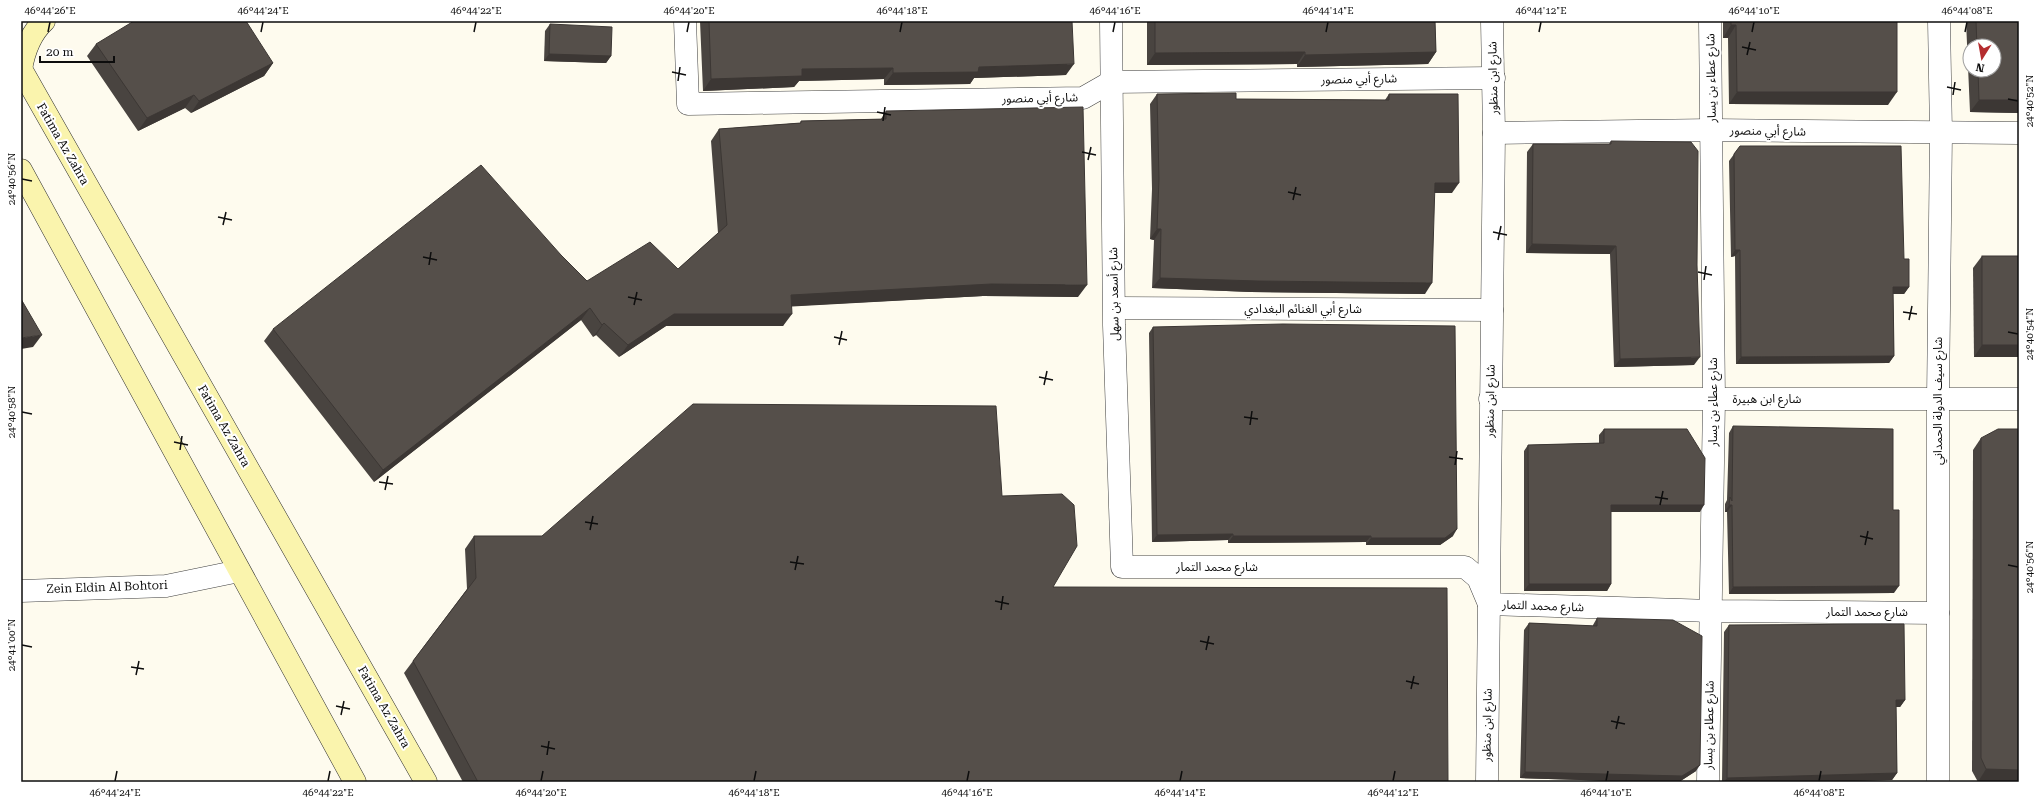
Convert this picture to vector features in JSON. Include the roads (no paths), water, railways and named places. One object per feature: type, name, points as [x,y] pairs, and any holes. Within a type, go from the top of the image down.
[{"type":"main road","points":[[21,69],[28,44],[34,33],[44,21]]},
{"type":"main road","name":"Fatima Az Zahra","points":[[21,69],[426,782]]},
{"type":"main road","points":[[21,170],[355,782]]},
{"type":"street","name":"شارع أبي منصور","points":[[685,21],[688,104],[1083,98],[1111,82],[1494,78]]},
{"type":"street","name":"شارع أسعد بن سهل","points":[[1111,21],[1114,308],[1122,567]]},
{"type":"street","name":"شارع ابن منظور","points":[[1487,782],[1494,133],[1492,21]]},
{"type":"street","name":"شارع عطاء بن يسار","points":[[1708,782],[1712,611],[1714,399],[1710,21]]},
{"type":"street","name":"شارع سيف الدولة الحمداني","points":[[1938,782],[1938,399],[1941,132],[1939,21]]},
{"type":"street","name":"شارع أبي منصور","points":[[1494,133],[1712,130],[2019,133]]},
{"type":"street","name":"شارع أبي الغنائم البغدادي","points":[[1114,308],[1492,310]]},
{"type":"street","name":"شارع ابن هبيرة","points":[[1490,399],[2019,399]]},
{"type":"street","name":"شارع محمد التمار","points":[[1122,567],[1465,567],[1478,578],[1489,604],[1712,611],[1938,613]]},
{"type":"street","name":"Zein Eldin Al Bohtori","points":[[21,591],[166,586],[239,571]]}]
